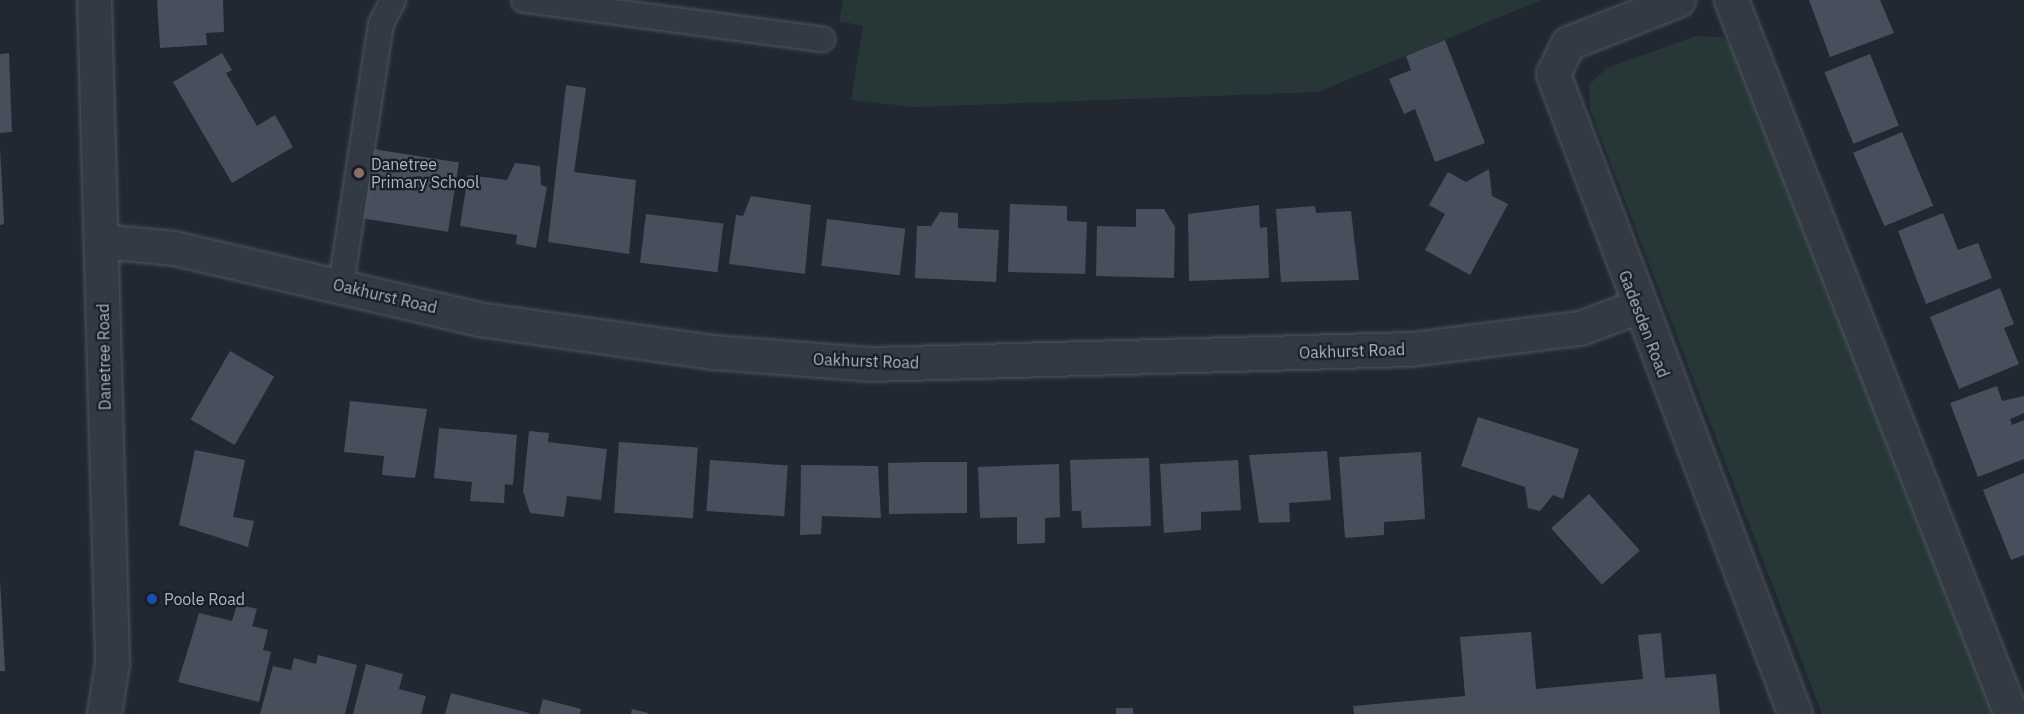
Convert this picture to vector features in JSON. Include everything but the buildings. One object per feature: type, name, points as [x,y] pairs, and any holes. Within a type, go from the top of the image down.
[{"type":"street","name":"Danetree Road","points":[[94,0],[112,663],[104,714]]},
{"type":"street","name":"Gadesden Road","points":[[1677,0],[1568,43],[1553,74],[1636,307],[1795,714]]},
{"type":"street","points":[[1731,0],[2011,714]]},
{"type":"street","name":"Oakhurst Road","points":[[101,241],[174,248],[341,285],[478,319],[714,352],[869,364],[1411,350],[1580,328],[1636,307]]},
{"type":"lane","points":[[341,285],[381,24],[393,0]]},
{"type":"lane","points":[[524,0],[822,39]]},
{"type":"shaded area","points":[[843,0],[1541,0],[1318,92],[914,107],[851,100],[863,26],[839,21]]},
{"type":"shaded area","points":[[1696,36],[1721,37],[1740,51],[1994,714],[1822,714],[1590,109],[1589,85],[1607,68]]},
{"type":"place","name":"Danetree Primary School","points":[[359,173]]},
{"type":"place","name":"Poole Road","points":[[152,599]]}]
